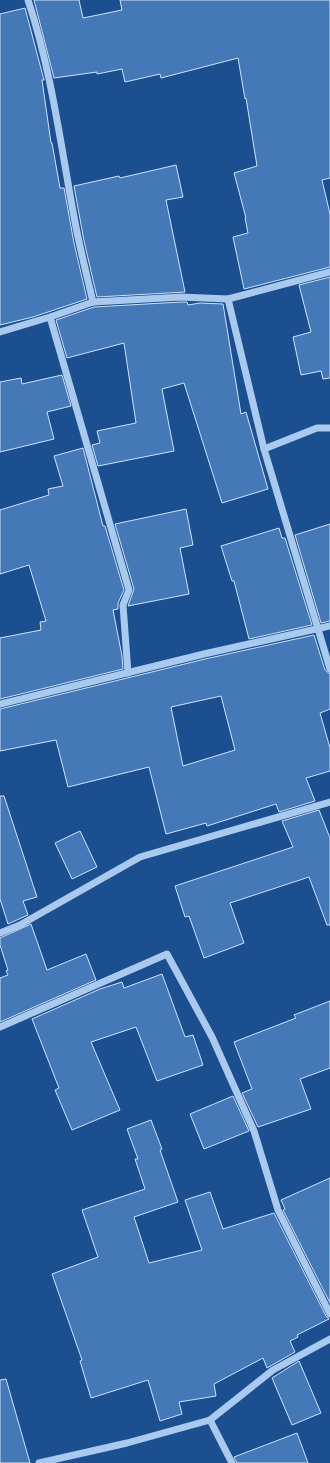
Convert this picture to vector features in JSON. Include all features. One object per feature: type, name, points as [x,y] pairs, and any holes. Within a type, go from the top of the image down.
[{"type":"street","points":[[28,0],[57,116],[75,224],[93,302]]},
{"type":"street","points":[[0,332],[93,302],[181,297],[228,299],[330,272]]},
{"type":"street","points":[[228,299],[264,449],[330,669]]},
{"type":"street","points":[[50,317],[129,590],[123,605],[128,673]]},
{"type":"street","points":[[264,449],[318,428],[330,428]]},
{"type":"street","points":[[0,704],[204,654],[318,630],[330,626]]},
{"type":"street","points":[[0,933],[20,925],[140,857],[330,802]]},
{"type":"street","points":[[0,1027],[166,954],[212,1037],[254,1131],[278,1210],[330,1314]]},
{"type":"street","points":[[39,1463],[127,1443],[210,1420],[273,1370],[330,1338]]},
{"type":"street","points":[[210,1420],[232,1463]]},
{"type":"building","points":[[34,0],[79,0],[83,18],[122,10],[120,0],[330,0],[330,178],[322,180],[330,214],[330,267],[244,289],[233,237],[248,233],[246,218],[234,173],[257,166],[238,58],[161,78],[160,74],[125,82],[122,69],[97,74],[97,72],[54,78]]},
{"type":"building","points":[[25,8],[44,80],[42,80],[51,143],[60,188],[64,188],[74,243],[87,299],[33,317],[0,325],[0,14]]},
{"type":"building","points":[[176,165],[183,197],[166,200],[185,292],[97,297],[84,241],[74,186],[119,176],[120,178]]},
{"type":"building","points":[[330,277],[330,378],[323,379],[321,371],[301,375],[293,337],[311,332],[299,285]]},
{"type":"building","points":[[187,302],[188,305],[200,303],[223,304],[241,414],[246,412],[268,489],[222,503],[184,383],[162,389],[174,451],[98,466],[92,445],[100,443],[97,431],[136,423],[124,343],[67,358],[56,320],[94,307]]},
{"type":"building","points":[[62,375],[71,406],[47,412],[54,439],[0,452],[0,382],[21,378],[22,384]]},
{"type":"building","points":[[83,448],[103,526],[105,526],[124,590],[118,603],[118,609],[113,610],[123,669],[0,699],[0,638],[41,630],[40,622],[46,621],[29,565],[0,574],[0,510],[49,495],[48,489],[63,486],[54,456]]},
{"type":"building","points":[[186,509],[193,545],[180,548],[189,594],[128,606],[134,589],[115,524]]},
{"type":"building","points":[[330,524],[330,621],[321,623],[295,535]]},
{"type":"building","points":[[279,528],[282,538],[285,538],[312,625],[249,639],[234,581],[232,581],[221,546]]},
{"type":"building","points":[[314,635],[325,670],[330,674],[330,709],[320,713],[330,748],[330,771],[306,778],[315,801],[279,812],[276,804],[207,826],[206,823],[166,834],[149,767],[68,787],[56,740],[0,751],[0,709],[205,659]],"holes":[[[221,696],[235,750],[183,766],[171,707]]]},
{"type":"building","points":[[0,796],[4,796],[37,897],[23,901],[28,915],[8,924],[0,899]]},
{"type":"building","points":[[319,810],[330,838],[330,925],[327,925],[309,877],[230,903],[244,943],[204,958],[189,916],[185,917],[175,886],[293,847],[282,821]]},
{"type":"building","points":[[80,831],[97,867],[72,879],[55,843]]},
{"type":"building","points":[[31,924],[47,970],[86,954],[96,980],[0,1022],[0,978],[8,975],[6,971],[8,970],[0,945],[0,938]]},
{"type":"building","points":[[162,974],[185,1037],[193,1035],[203,1065],[157,1081],[136,1027],[91,1042],[120,1110],[72,1130],[55,1090],[59,1088],[32,1019],[100,989],[122,982],[124,988]]},
{"type":"building","points":[[330,1001],[330,1068],[300,1079],[311,1109],[258,1127],[242,1093],[252,1089],[234,1042],[296,1018],[294,1015]]},
{"type":"building","points":[[233,1096],[249,1131],[204,1149],[190,1114]]},
{"type":"building","points":[[151,1120],[162,1149],[160,1150],[178,1202],[134,1217],[149,1263],[202,1250],[185,1200],[210,1192],[223,1229],[274,1213],[326,1316],[329,1319],[297,1335],[298,1337],[290,1341],[295,1352],[267,1368],[263,1358],[214,1384],[216,1396],[179,1402],[182,1414],[160,1421],[148,1380],[91,1398],[80,1361],[82,1360],[52,1274],[98,1257],[82,1210],[145,1189],[135,1159],[138,1159],[127,1129]]},
{"type":"building","points":[[330,1178],[330,1303],[283,1210],[285,1209],[281,1200]]},
{"type":"building","points":[[299,1361],[321,1413],[292,1425],[272,1378]]},
{"type":"building","points":[[6,1379],[30,1463],[0,1463],[0,1380]]},
{"type":"building","points":[[297,1433],[308,1463],[237,1463],[234,1457]]}]
